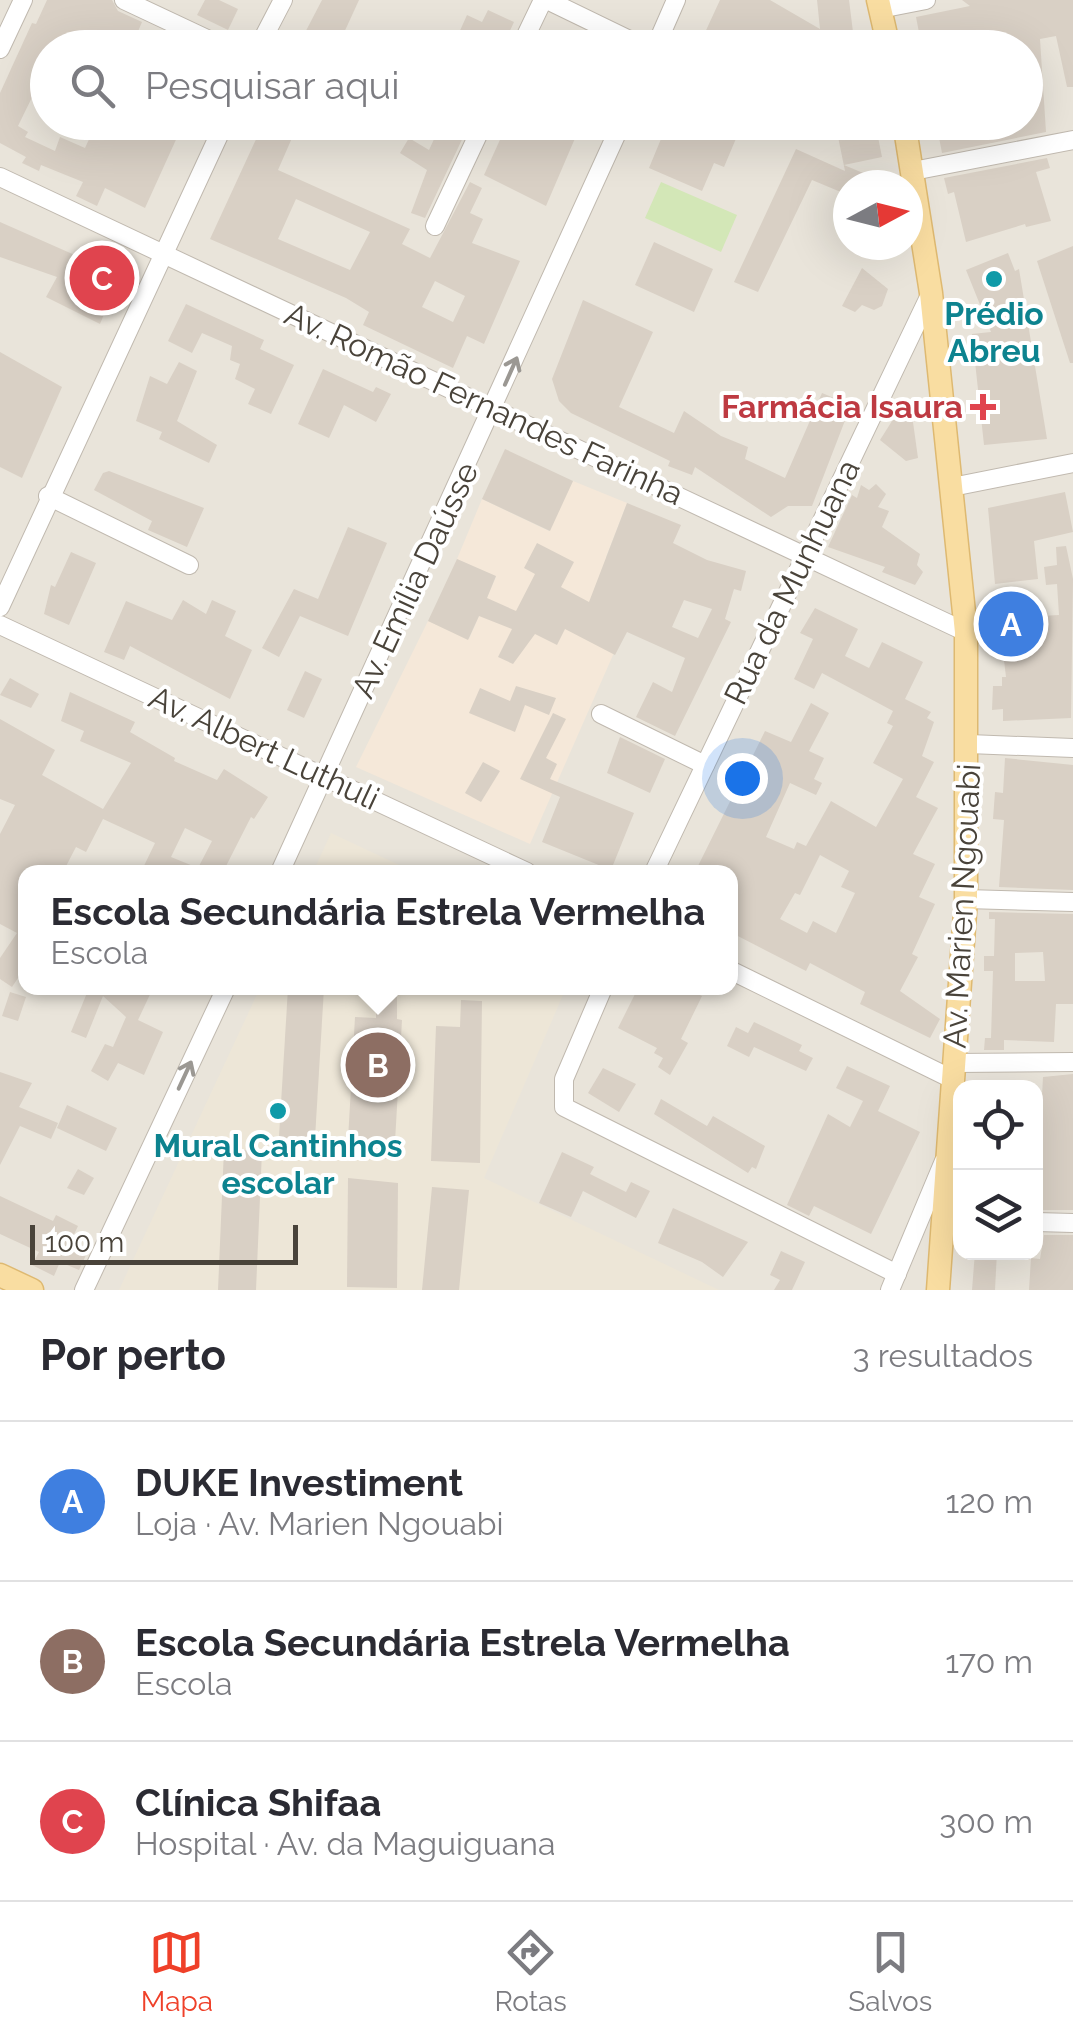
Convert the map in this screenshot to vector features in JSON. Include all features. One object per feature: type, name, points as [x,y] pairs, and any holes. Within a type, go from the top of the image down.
[{"type":"main road","points":[[879,5],[884,30]]},
{"type":"main road","name":"Av. Marien Ngouabi","points":[[908,140],[914,170]]},
{"type":"main road","name":"Av. Marien Ngouabi","points":[[923,236],[962,581],[970,744],[966,899],[948,1151],[952,1220],[938,1290]]},
{"type":"main road","points":[[0,1275],[32,1290]]},
{"type":"street","points":[[0,48],[22,0]]},
{"type":"street","points":[[124,0],[188,30]]},
{"type":"street","points":[[267,30],[283,0]]},
{"type":"street","points":[[529,30],[545,0],[608,30]]},
{"type":"street","points":[[663,30],[676,0]]},
{"type":"street","points":[[879,5],[926,0]]},
{"type":"street","points":[[0,606],[216,140]]},
{"type":"street","points":[[435,226],[476,140]]},
{"type":"street","name":"Av. Emília Daússe","points":[[283,865],[614,140]]},
{"type":"street","points":[[919,170],[1073,140]]},
{"type":"street","name":"Av. Romão Fernandes Farinha","points":[[0,177],[966,632]]},
{"type":"street","name":"Rua da Munhuana","points":[[657,865],[931,293]]},
{"type":"street","points":[[952,487],[1073,463]]},
{"type":"street","points":[[48,496],[189,565]]},
{"type":"street","name":"Av. Albert Luthuli","points":[[0,625],[511,865]]},
{"type":"street","points":[[601,714],[704,764]]},
{"type":"street","points":[[970,744],[1073,748]]},
{"type":"street","points":[[966,899],[1073,902]]},
{"type":"street","points":[[738,974],[953,1071],[1073,1062]]},
{"type":"street","points":[[84,1290],[223,995]]},
{"type":"street","points":[[600,995],[564,1078],[564,1106],[893,1282],[948,1151]]},
{"type":"street","points":[[1043,1222],[1073,1223]]},
{"type":"shaded area","points":[[0,0],[1073,0],[1073,1290],[0,1290]]},
{"type":"shaded area","points":[[573,481],[627,503],[606,557],[649,573],[530,844],[356,767],[428,621],[469,639],[496,577],[457,559],[482,499],[549,531]]},
{"type":"shaded area","points":[[331,833],[399,865],[316,865]]},
{"type":"shaded area","points":[[257,995],[563,995],[484,1178],[719,1290],[119,1290]]},
{"type":"green space","points":[[661,182],[737,215],[721,252],[645,218]]},
{"type":"building","points":[[47,0],[112,0],[118,11],[142,22],[139,30],[30,30],[30,101],[18,126],[28,132],[25,137],[55,151],[59,140],[85,148],[89,140],[176,140],[145,208],[105,188],[97,206],[76,196],[83,182],[41,165],[39,171],[22,163],[26,157],[0,143],[0,93],[32,23],[36,24]]},
{"type":"building","points":[[205,0],[219,0],[238,9],[228,30],[197,15]]},
{"type":"building","points":[[322,0],[359,0],[345,30],[306,30]]},
{"type":"building","points":[[720,0],[770,0],[820,29],[817,0],[849,0],[853,30],[706,30]]},
{"type":"building","points":[[962,0],[1073,0],[1073,87],[1067,87],[1056,36],[1043,38],[1043,30],[919,30],[916,17],[970,6]]},
{"type":"building","points":[[488,10],[514,22],[510,30],[460,30],[467,15],[482,22]]},
{"type":"building","points":[[1043,86],[1046,132],[1043,133]]},
{"type":"building","points":[[256,140],[291,140],[278,170],[410,229],[402,244],[430,258],[470,182],[482,188],[470,213],[483,219],[472,243],[520,261],[484,344],[467,336],[453,368],[363,325],[369,312],[346,298],[210,239]],"holes":[[[296,199],[370,232],[350,270],[278,239]],[[435,281],[465,296],[453,322],[422,307]]]},
{"type":"building","points":[[408,140],[429,150],[434,140],[462,140],[425,218],[411,213],[427,170],[400,153]]},
{"type":"building","points":[[500,140],[574,140],[546,206],[484,175]]},
{"type":"building","points":[[661,140],[735,140],[724,167],[714,163],[702,191],[649,168]]},
{"type":"building","points":[[839,140],[879,140],[882,157],[844,165],[856,170],[845,170]]},
{"type":"building","points":[[939,140],[1006,140],[942,153]]},
{"type":"building","points":[[796,149],[843,170],[833,170],[833,189],[812,180],[758,292],[734,282]]},
{"type":"building","points":[[1047,158],[1050,168],[1036,172],[1051,221],[1026,227],[1025,224],[966,242],[954,192],[948,194],[944,178]]},
{"type":"building","points":[[0,222],[120,275],[100,324],[46,297],[57,277],[0,257]]},
{"type":"building","points":[[654,242],[713,269],[694,312],[635,285]]},
{"type":"building","points":[[1073,246],[1073,363],[1070,363],[1037,261]]},
{"type":"building","points":[[1008,253],[1015,271],[1019,269],[1047,439],[984,445],[972,334],[991,332],[966,270]]},
{"type":"building","points":[[862,268],[888,289],[882,306],[874,310],[862,305],[855,312],[842,306]]},
{"type":"building","points":[[583,300],[653,332],[619,407],[674,433],[684,411],[721,436],[748,447],[745,459],[785,478],[822,393],[851,405],[812,506],[788,506],[771,517],[695,467],[692,475],[668,466],[670,461],[571,413],[559,401],[552,379]]},
{"type":"building","points":[[186,304],[264,340],[260,349],[294,365],[271,414],[248,404],[255,389],[235,379],[240,364],[230,360],[232,346],[202,333],[192,353],[168,341]]},
{"type":"building","points":[[0,352],[62,387],[22,478],[0,467]]},
{"type":"building","points":[[179,362],[197,371],[177,421],[217,445],[209,463],[159,439],[162,432],[136,421],[150,376],[167,384]]},
{"type":"building","points":[[323,369],[373,392],[376,387],[391,394],[376,422],[344,405],[329,438],[298,424]]},
{"type":"building","points":[[899,410],[912,415],[918,458],[906,461],[880,440]]},
{"type":"building","points":[[505,449],[573,481],[550,531],[482,499]]},
{"type":"building","points":[[109,471],[204,508],[187,547],[148,530],[152,521],[94,490],[103,473]]},
{"type":"building","points":[[876,484],[886,494],[878,507],[889,511],[882,527],[920,554],[917,565],[923,572],[915,585],[882,572],[885,567],[828,547],[852,495],[857,498],[861,485],[869,490]]},
{"type":"building","points":[[1065,492],[1073,532],[1034,541],[1038,579],[995,584],[988,508]]},
{"type":"building","points":[[627,503],[681,525],[673,543],[707,560],[746,571],[741,591],[734,589],[725,619],[731,622],[675,736],[636,717],[653,682],[672,692],[685,658],[627,632],[615,655],[565,629],[557,645],[535,634],[513,664],[498,657],[512,629],[479,616],[468,640],[428,621],[457,559],[496,576],[487,598],[516,611],[535,574],[524,568],[537,543],[574,562],[561,587],[589,602]],"holes":[[[684,600],[712,609],[698,638],[672,627]]]},
{"type":"building","points":[[348,527],[387,543],[348,636],[300,616],[279,657],[262,648],[294,589],[318,599]]},
{"type":"building","points":[[1066,546],[1073,579],[1071,718],[1003,721],[1003,709],[992,710],[993,686],[1002,686],[1002,677],[1006,677],[999,618],[1059,615],[1057,584],[1046,585],[1044,567],[1057,565],[1056,547]]},
{"type":"building","points":[[71,552],[96,563],[69,625],[44,614],[51,585],[55,587]]},
{"type":"building","points":[[183,600],[206,614],[212,600],[236,611],[225,636],[252,650],[230,699],[130,646],[124,660],[104,652],[126,601],[172,620]]},
{"type":"building","points":[[815,608],[858,629],[845,656],[869,668],[882,642],[923,662],[905,699],[931,712],[927,718],[934,722],[922,756],[934,762],[916,797],[938,808],[913,854],[935,864],[919,897],[935,904],[912,954],[918,957],[900,991],[940,1019],[930,1038],[860,1004],[865,992],[810,963],[806,971],[738,936],[738,865],[698,865],[765,731],[791,742],[811,703],[829,713],[809,751],[824,758],[814,779],[822,783],[816,795],[790,783],[766,837],[794,849],[797,842],[806,846],[831,801],[876,827],[903,779],[873,763],[893,726],[887,723],[893,711],[822,673],[814,689],[794,679],[813,639],[800,633]],"holes":[[[820,855],[849,871],[841,887],[855,893],[836,933],[813,921],[807,933],[780,919],[795,893],[800,895]]]},
{"type":"building","points":[[305,671],[322,679],[304,718],[287,710]]},
{"type":"building","points":[[10,678],[39,694],[31,708],[0,695]]},
{"type":"building","points":[[516,686],[556,698],[549,715],[525,705],[515,732],[469,713],[480,688],[510,701]]},
{"type":"building","points":[[70,692],[135,722],[130,732],[175,758],[174,761],[217,780],[224,769],[268,797],[254,819],[251,817],[227,865],[200,865],[212,841],[185,828],[171,857],[191,865],[144,865],[155,843],[103,819],[86,852],[76,847],[67,865],[18,865],[18,978],[12,987],[0,979],[0,958],[17,933],[0,924],[0,834],[15,805],[0,799],[0,719],[55,750],[42,775],[103,809],[131,763],[80,741],[84,731],[61,721]]},
{"type":"building","points":[[553,713],[566,719],[546,758],[557,764],[550,779],[634,813],[613,865],[599,865],[542,842],[560,797],[520,779]]},
{"type":"building","points":[[620,737],[665,759],[650,793],[607,773]]},
{"type":"building","points":[[1005,758],[1073,765],[1073,890],[999,887],[1004,820],[993,819],[995,792],[1003,793]]},
{"type":"building","points":[[483,762],[500,771],[481,802],[465,793]]},
{"type":"building","points":[[989,912],[1073,914],[1073,1004],[1056,1004],[1054,1042],[1004,1040],[1004,1050],[984,1050],[985,1038],[991,1038],[993,971],[984,971],[984,956],[994,956],[995,919],[989,919]],"holes":[[[1043,952],[1045,981],[1015,981],[1015,953]]]},
{"type":"building","points":[[10,992],[26,997],[18,1021],[2,1016]]},
{"type":"building","points":[[86,995],[150,995],[138,1020],[163,1032],[144,1075],[118,1063],[108,1081],[91,1071],[105,1044],[113,1047],[126,1017],[103,996],[86,1038],[71,1032]]},
{"type":"building","points":[[288,995],[324,995],[314,1155],[278,1153]]},
{"type":"building","points":[[634,995],[702,996],[681,1039],[688,1043],[670,1075],[658,1067],[663,1058],[654,1053],[657,1048],[618,1028]]},
{"type":"building","points":[[376,997],[397,997],[397,1019],[402,1020],[394,1159],[347,1157],[355,1017],[376,1018]]},
{"type":"building","points":[[461,1000],[482,1001],[480,1163],[431,1161],[436,1026],[460,1027]]},
{"type":"building","points":[[754,1022],[802,1045],[799,1051],[813,1058],[806,1071],[754,1047],[749,1057],[727,1046],[736,1027],[748,1033]]},
{"type":"building","points":[[847,1066],[890,1086],[878,1111],[920,1132],[871,1234],[814,1206],[809,1216],[787,1205],[828,1114],[850,1127],[863,1101],[836,1088]]},
{"type":"building","points":[[603,1068],[636,1084],[619,1112],[588,1093]]},
{"type":"building","points":[[0,1072],[32,1083],[19,1107],[58,1123],[51,1139],[20,1126],[0,1165]]},
{"type":"building","points":[[1073,1074],[1073,1210],[1043,1210],[1043,1077]]},
{"type":"building","points":[[661,1099],[707,1126],[713,1116],[765,1146],[756,1169],[752,1167],[748,1173],[654,1114]]},
{"type":"building","points":[[67,1105],[117,1128],[106,1151],[57,1128]]},
{"type":"building","points":[[224,1149],[262,1151],[256,1290],[218,1290]]},
{"type":"building","points":[[562,1152],[594,1167],[590,1174],[626,1192],[631,1182],[650,1191],[636,1218],[583,1191],[571,1217],[539,1203]]},
{"type":"building","points":[[78,1169],[94,1178],[84,1195],[67,1188]]},
{"type":"building","points":[[348,1178],[398,1183],[397,1288],[347,1287]]},
{"type":"building","points":[[432,1187],[469,1190],[459,1290],[422,1290]]},
{"type":"building","points":[[0,1196],[53,1221],[56,1215],[78,1226],[69,1245],[87,1253],[79,1270],[60,1262],[54,1276],[32,1265],[39,1252],[0,1234]]},
{"type":"building","points":[[673,1208],[748,1242],[723,1277],[702,1262],[658,1243]]},
{"type":"building","points":[[1044,1235],[1073,1235],[1073,1290],[1029,1290],[1031,1260],[1043,1260]]},
{"type":"building","points":[[781,1251],[805,1262],[792,1290],[774,1290],[780,1280],[770,1275]]},
{"type":"building","points":[[974,1260],[997,1260],[995,1290],[972,1290]]},
{"type":"place","name":"Clínica Shifaa","points":[[102,278]]},
{"type":"place","name":"Prédio Abreu","points":[[994,279]]},
{"type":"place","name":"Farmácia Isaura","points":[[983,407]]},
{"type":"place","name":"DUKE Investiment","points":[[1011,624]]},
{"type":"place","name":"Escola Secundária Estrela Vermelha","points":[[378,1065]]},
{"type":"place","name":"Mural Cantinhos escolar","points":[[278,1111]]}]
